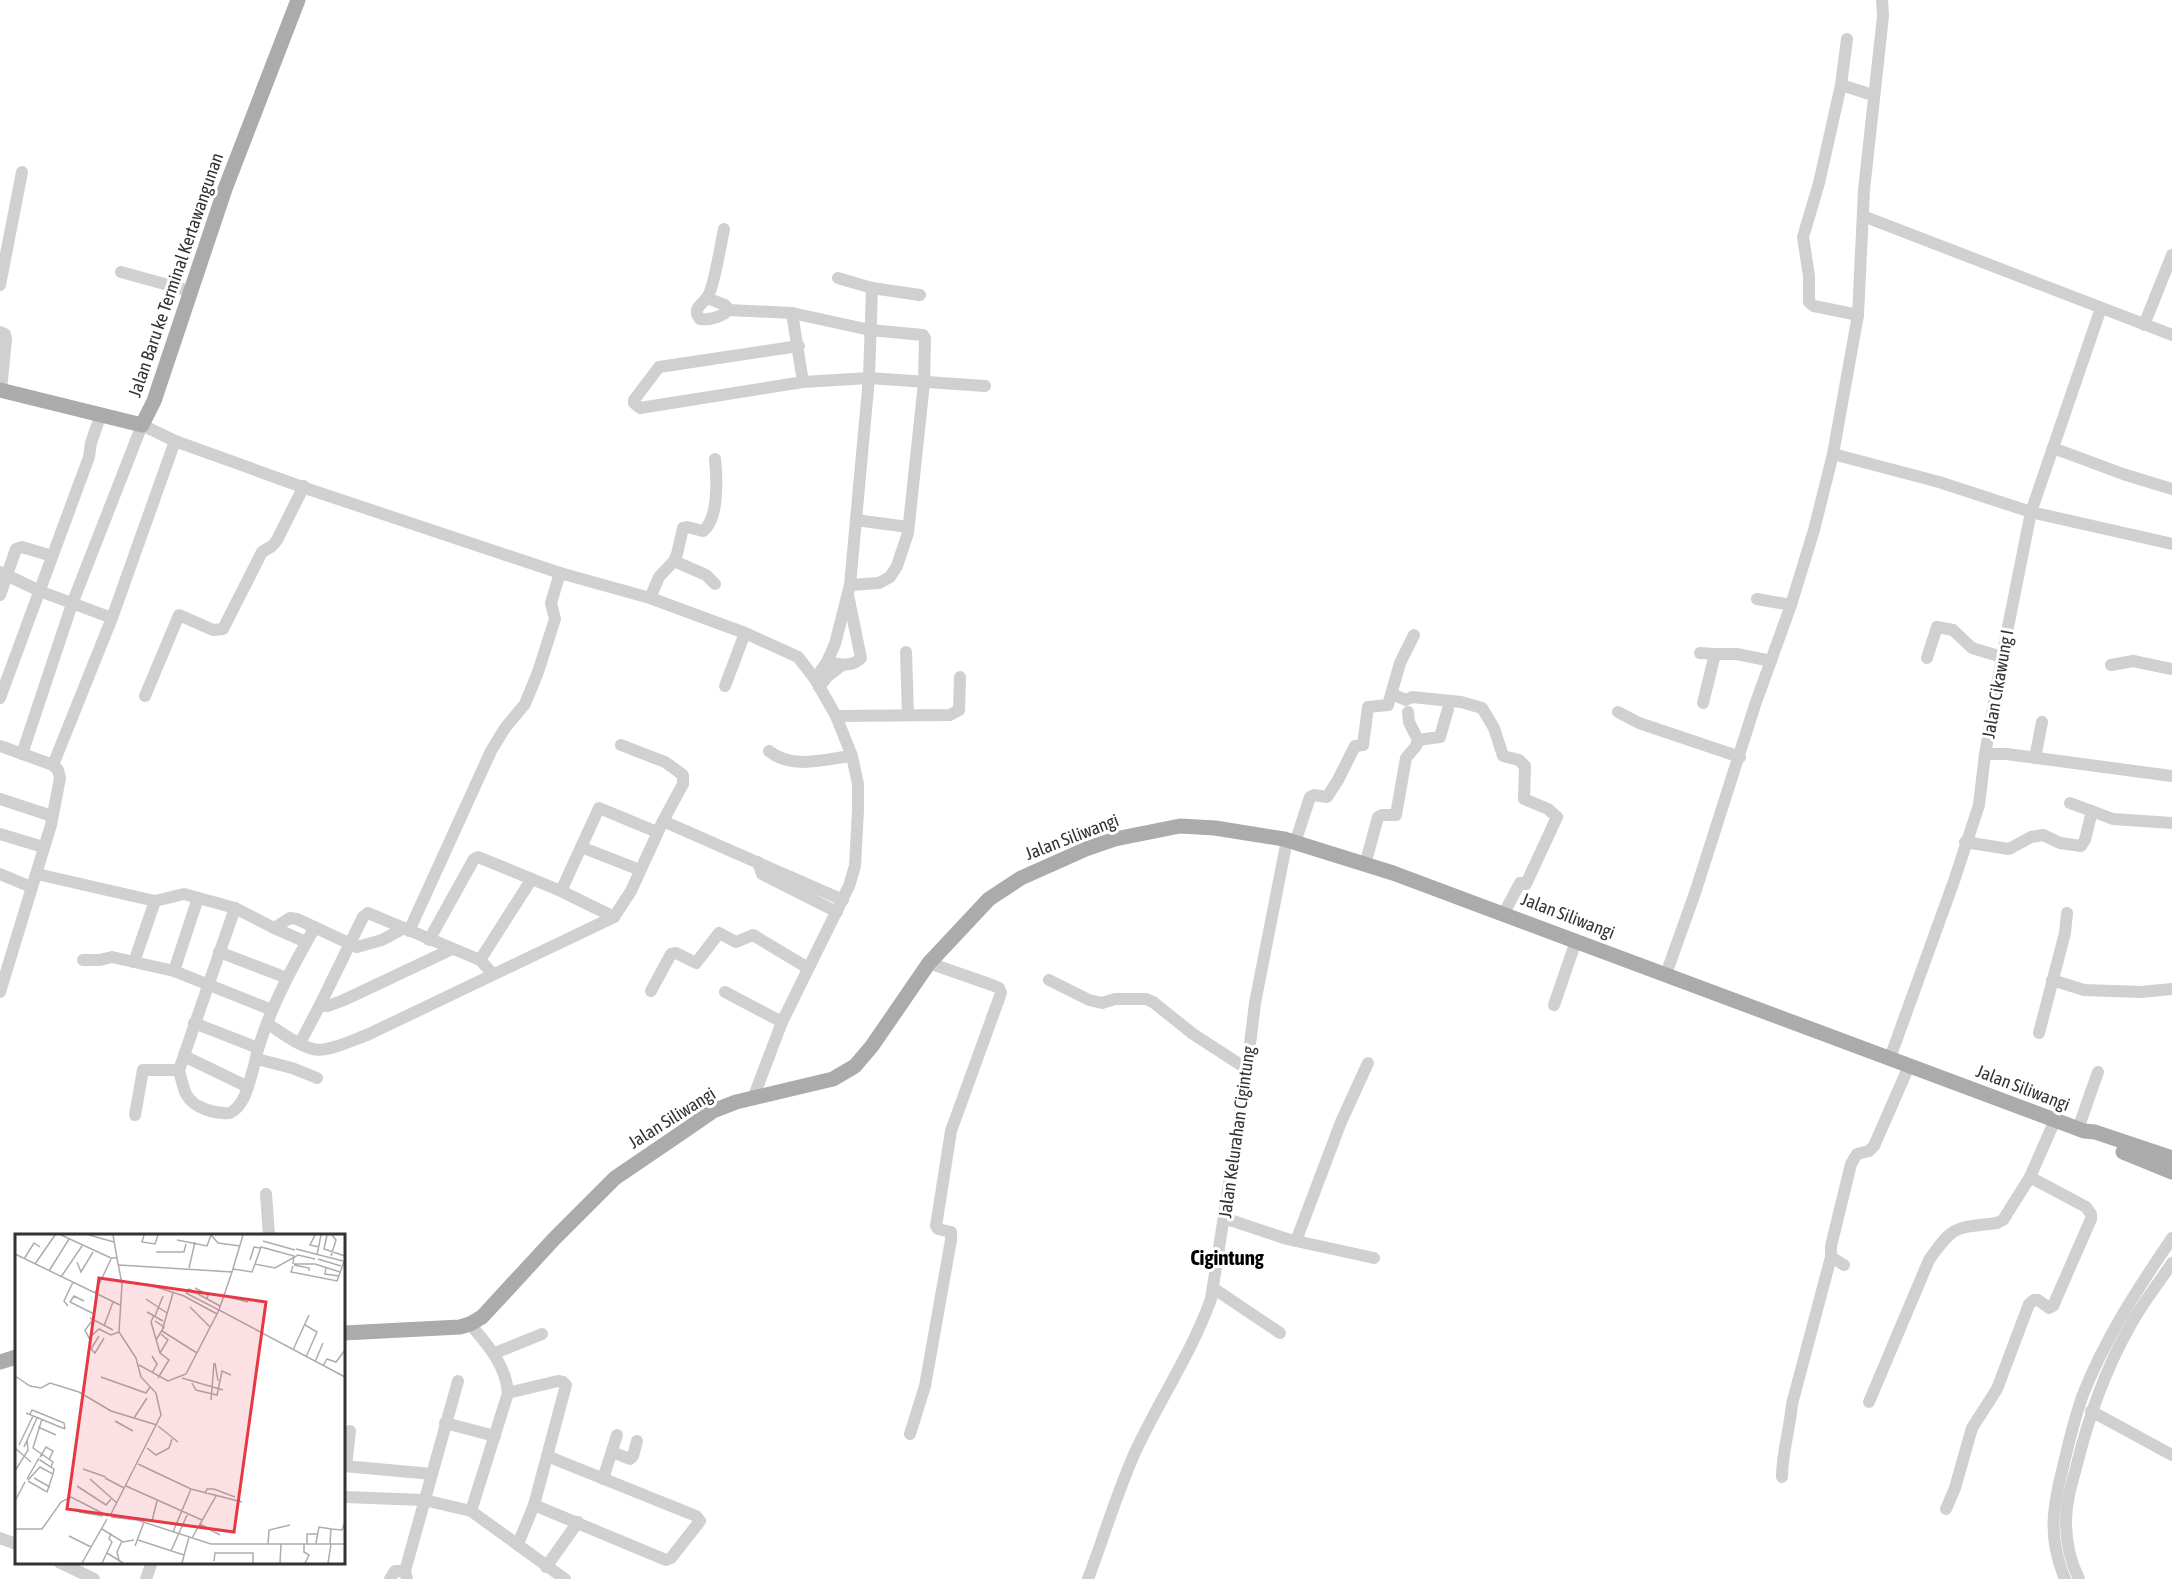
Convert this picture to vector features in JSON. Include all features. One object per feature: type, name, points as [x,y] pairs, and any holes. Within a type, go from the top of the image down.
[{"type":"main road","name":"Jalan Baru ke Terminal Kertawangunan","points":[[1,390],[142,425],[154,401],[225,189],[298,0]]},
{"type":"main road","name":"Jalan Siliwangi","points":[[470,1324],[482,1317],[554,1239],[615,1178],[713,1111],[754,1096],[832,1080],[850,1070],[872,1046],[929,963],[989,899],[1021,878],[1086,849],[1143,832],[1180,826],[1215,828],[1291,841],[1365,865],[1504,913],[2081,1130],[2095,1132],[2172,1158]]},
{"type":"main road","name":"Jalan Siliwangi","points":[[2081,1130],[2092,1139],[2172,1172]]},
{"type":"main road","points":[[345,1334],[460,1327],[470,1324]]},
{"type":"main road","points":[[0,1362],[15,1357]]},
{"type":"street","points":[[1666,974],[1791,604],[1814,530],[1833,454],[1858,315],[1863,216],[1873,95],[1883,16],[1882,0]]},
{"type":"street","points":[[1846,39],[1841,85],[1819,183],[1804,230],[1803,243],[1809,276],[1809,302],[1814,306],[1858,315]]},
{"type":"street","points":[[1841,85],[1873,95]]},
{"type":"street","points":[[0,285],[22,172]]},
{"type":"street","points":[[1863,216],[2172,335]]},
{"type":"street","points":[[724,229],[707,298],[696,309],[696,314],[700,319],[712,319],[724,315],[729,310],[792,313],[870,330],[924,336],[926,341],[924,383],[908,526],[897,566],[890,577],[879,583],[849,590]]},
{"type":"street","points":[[2144,325],[2172,255]]},
{"type":"street","points":[[121,272],[190,291]]},
{"type":"street","points":[[838,278],[872,288],[920,295]]},
{"type":"street","points":[[817,683],[837,635],[849,590],[869,378],[872,288]]},
{"type":"street","points":[[707,298],[725,305],[729,310]]},
{"type":"street","name":"Jalan Cikawung I","points":[[1890,1058],[1979,805],[1985,754],[2002,657],[2031,512],[2101,308]]},
{"type":"street","points":[[792,313],[804,382]]},
{"type":"street","points":[[0,332],[5,334],[6,339],[1,390]]},
{"type":"street","points":[[799,346],[659,367],[634,403],[640,408],[804,382],[869,378],[985,386]]},
{"type":"street","points":[[0,698],[89,457],[91,443],[101,414]]},
{"type":"street","points":[[22,754],[72,604],[142,425],[176,441],[304,486],[560,573],[650,598],[745,633],[798,657],[817,683],[836,716],[852,756],[858,784],[855,866],[843,900],[782,1022],[754,1096]]},
{"type":"street","points":[[53,765],[112,618],[176,441]]},
{"type":"street","points":[[2053,448],[2109,470],[2172,489]]},
{"type":"street","points":[[1833,454],[1939,482],[2031,512],[2172,544]]},
{"type":"street","points":[[650,598],[662,572],[674,561],[680,546],[683,528],[703,531],[709,525],[717,483],[715,459]]},
{"type":"street","points":[[145,696],[179,615],[213,630],[223,629],[262,552],[277,540],[304,486]]},
{"type":"street","points":[[856,520],[908,526]]},
{"type":"street","points":[[0,595],[4,574],[13,552],[18,547],[52,556]]},
{"type":"street","points":[[674,561],[706,575],[715,584]]},
{"type":"street","points":[[274,928],[290,918],[306,922],[357,947],[407,930],[491,751],[505,728],[525,704],[547,650],[553,628],[555,619],[551,606],[552,596],[560,573]]},
{"type":"street","points":[[4,574],[41,589],[42,592],[112,618]]},
{"type":"street","points":[[827,662],[842,665],[859,661],[861,655],[849,590]]},
{"type":"street","points":[[1757,599],[1791,604]]},
{"type":"street","points":[[1927,658],[1936,627],[1953,630],[1972,648],[2002,657]]},
{"type":"street","points":[[725,686],[745,633]]},
{"type":"street","points":[[1414,635],[1400,663],[1392,694],[1406,700],[1412,697],[1461,702],[1482,708],[1494,728],[1503,756],[1519,760],[1525,766],[1524,800],[1548,809],[1557,817],[1526,884],[1520,883],[1504,913]]},
{"type":"street","points":[[906,652],[908,715]]},
{"type":"street","points":[[1700,653],[1737,654],[1771,661]]},
{"type":"street","points":[[1703,703],[1715,654]]},
{"type":"street","points":[[2111,665],[2133,661],[2172,669]]},
{"type":"street","points":[[817,683],[842,665]]},
{"type":"street","points":[[836,716],[950,715],[956,713],[960,707],[960,677]]},
{"type":"street","name":"Jalan Kelurahan Cigintung","points":[[1088,1579],[1135,1453],[1162,1397],[1199,1332],[1211,1299],[1255,1003],[1291,841],[1310,796],[1327,797],[1355,746],[1363,745],[1368,707],[1387,705],[1392,694]]},
{"type":"street","points":[[1418,740],[1440,737],[1448,709]]},
{"type":"street","points":[[1408,712],[1409,722],[1418,740]]},
{"type":"street","points":[[1618,712],[1639,723],[1740,757]]},
{"type":"street","points":[[2035,758],[2042,722]]},
{"type":"street","points":[[1365,865],[1378,817],[1396,815],[1406,758],[1418,740]]},
{"type":"street","points":[[268,1024],[313,1050],[342,1044],[367,1035],[614,917],[631,891],[657,832],[683,784],[683,775],[665,762],[621,745]]},
{"type":"street","points":[[0,746],[53,765],[60,778],[37,874],[4,964],[0,992]]},
{"type":"street","points":[[769,751],[776,757],[792,762],[852,756]]},
{"type":"street","points":[[1985,754],[2035,758],[2172,776]]},
{"type":"street","points":[[0,799],[52,816]]},
{"type":"street","points":[[2070,803],[2113,819],[2172,823]]},
{"type":"street","points":[[561,891],[599,808],[657,832]]},
{"type":"street","points":[[1965,842],[2009,849],[2031,837],[2043,835],[2060,843],[2081,846],[2085,840],[2092,811]]},
{"type":"street","points":[[663,821],[843,900]]},
{"type":"street","points":[[0,834],[43,847]]},
{"type":"street","points":[[580,847],[640,870]]},
{"type":"street","points":[[429,940],[476,857],[561,891],[614,917]]},
{"type":"street","points":[[758,862],[762,874],[837,912]]},
{"type":"street","points":[[0,874],[31,886]]},
{"type":"street","points":[[37,874],[155,902],[184,894],[235,908],[306,942]]},
{"type":"street","points":[[480,960],[531,880]]},
{"type":"street","points":[[174,971],[198,898]]},
{"type":"street","points":[[134,962],[155,902]]},
{"type":"street","points":[[235,908],[178,1070],[186,1095],[192,1102],[205,1109],[226,1113],[235,1111],[248,1087],[272,1010],[286,978],[315,927]]},
{"type":"street","points":[[300,1043],[363,917],[368,913],[480,960],[494,974]]},
{"type":"street","points":[[2039,1033],[2065,933],[2067,913]]},
{"type":"street","points":[[651,991],[671,954],[676,953],[696,963],[719,933],[736,942],[753,935],[808,968]]},
{"type":"street","points":[[1554,1005],[1576,941]]},
{"type":"street","points":[[320,1005],[328,1006],[344,1000],[452,949]]},
{"type":"street","points":[[219,952],[286,978]]},
{"type":"street","points":[[83,960],[112,957],[174,971],[272,1010]]},
{"type":"street","points":[[910,1434],[925,1386],[951,1240],[951,1232],[938,1229],[936,1226],[948,1141],[1001,993],[999,988],[992,985],[929,963]]},
{"type":"street","points":[[1049,980],[1102,1004],[1115,999],[1146,999],[1153,1002],[1192,1034],[1247,1069]]},
{"type":"street","points":[[2052,981],[2084,990],[2141,992],[2172,988]]},
{"type":"street","points":[[725,992],[782,1022]]},
{"type":"street","points":[[194,1023],[257,1054],[317,1078]]},
{"type":"street","points":[[184,1056],[248,1087]]},
{"type":"street","points":[[1296,1241],[1341,1122],[1368,1063]]},
{"type":"street","points":[[1782,1477],[1782,1458],[1792,1404],[1815,1311],[1832,1257],[1831,1245],[1854,1157],[1869,1151],[1874,1146],[1909,1066]]},
{"type":"street","points":[[135,1115],[143,1070],[178,1070]]},
{"type":"street","points":[[2081,1130],[2098,1072]]},
{"type":"street","points":[[1869,1402],[1929,1260],[1940,1244],[1957,1229],[2003,1220],[2030,1177],[2055,1120]]},
{"type":"street","points":[[1946,1509],[1955,1488],[1971,1428],[1997,1389],[2029,1304],[2034,1299],[2049,1308],[2053,1306],[2091,1219],[2091,1214],[2086,1208],[2030,1177]]},
{"type":"street","points":[[266,1194],[269,1234]]},
{"type":"street","points":[[1224,1218],[1296,1241],[1374,1258]]},
{"type":"street","points":[[2079,1579],[2067,1542],[2067,1501],[2097,1380],[2114,1328],[2172,1238]]},
{"type":"street","points":[[1832,1257],[1844,1265]]},
{"type":"street","points":[[2065,1579],[2055,1551],[2053,1513],[2067,1449],[2082,1398],[2097,1380],[2130,1324],[2172,1263]]},
{"type":"street","points":[[1213,1288],[1280,1333]]},
{"type":"street","points":[[470,1324],[495,1353],[508,1393],[471,1510]]},
{"type":"street","points":[[495,1353],[542,1334]]},
{"type":"street","points":[[390,1579],[395,1571],[406,1575],[424,1500],[458,1381]]},
{"type":"street","points":[[508,1393],[558,1381],[566,1385],[534,1505],[518,1544]]},
{"type":"street","points":[[2091,1411],[2172,1455]]},
{"type":"street","points":[[445,1423],[495,1436]]},
{"type":"street","points":[[351,1431],[345,1466],[432,1474]]},
{"type":"street","points":[[603,1479],[617,1435]]},
{"type":"street","points":[[612,1452],[630,1459],[638,1441]]},
{"type":"street","points":[[534,1505],[666,1560],[671,1558],[700,1521],[699,1517],[547,1456]]},
{"type":"street","points":[[345,1497],[424,1500],[471,1510],[565,1579]]},
{"type":"street","points":[[546,1567],[578,1522]]},
{"type":"street","points":[[0,1538],[15,1544]]},
{"type":"street","points":[[61,1564],[94,1579]]},
{"type":"street","points":[[146,1579],[152,1564]]},
{"type":"district","name":"Cigintung","points":[[1227,1258]]}]
